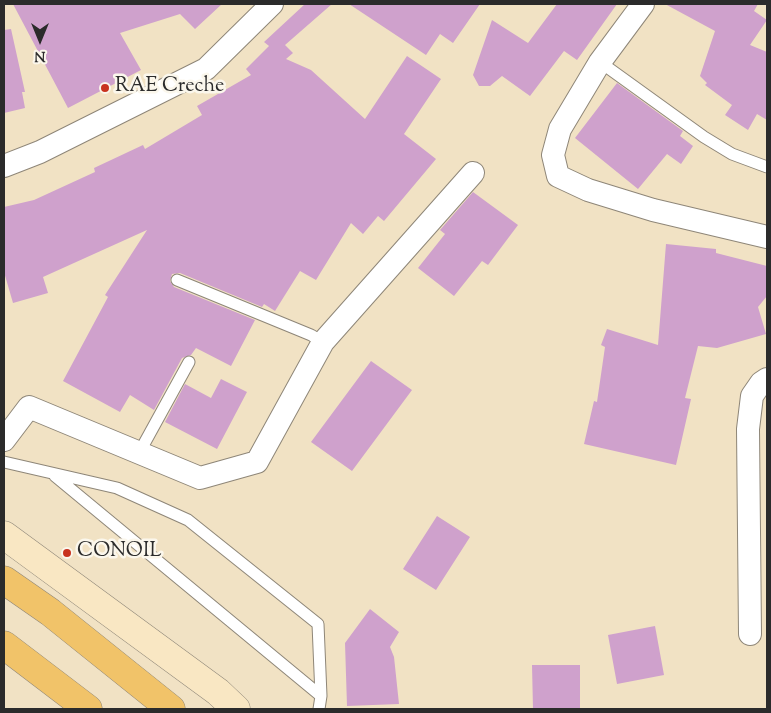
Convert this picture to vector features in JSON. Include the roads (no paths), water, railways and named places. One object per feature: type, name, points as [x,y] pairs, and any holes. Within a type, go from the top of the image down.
[{"type":"highway","points":[[4,580],[57,618],[171,709]]},
{"type":"highway","points":[[4,645],[88,709]]},
{"type":"main road","points":[[4,535],[218,692],[236,709]]},
{"type":"street","points":[[4,166],[40,152],[206,69],[272,4]]},
{"type":"street","points":[[643,4],[600,62],[560,129],[553,155],[558,176],[588,190],[653,210],[767,237]]},
{"type":"street","points":[[4,440],[30,407],[200,478],[257,462],[323,342],[473,173]]},
{"type":"street","points":[[750,634],[748,429],[752,396],[760,383],[767,379]]},
{"type":"lane","points":[[600,62],[704,137],[732,154],[767,167]]},
{"type":"lane","points":[[178,280],[311,335],[323,342]]},
{"type":"lane","points":[[139,453],[189,362]]},
{"type":"lane","points":[[4,462],[117,488],[188,520],[318,624],[321,696],[319,709]]},
{"type":"lane","points":[[52,473],[321,696]]},
{"type":"place","name":"RAE Creche","points":[[105,88]]},
{"type":"place","name":"CONOIL","points":[[67,553]]}]
